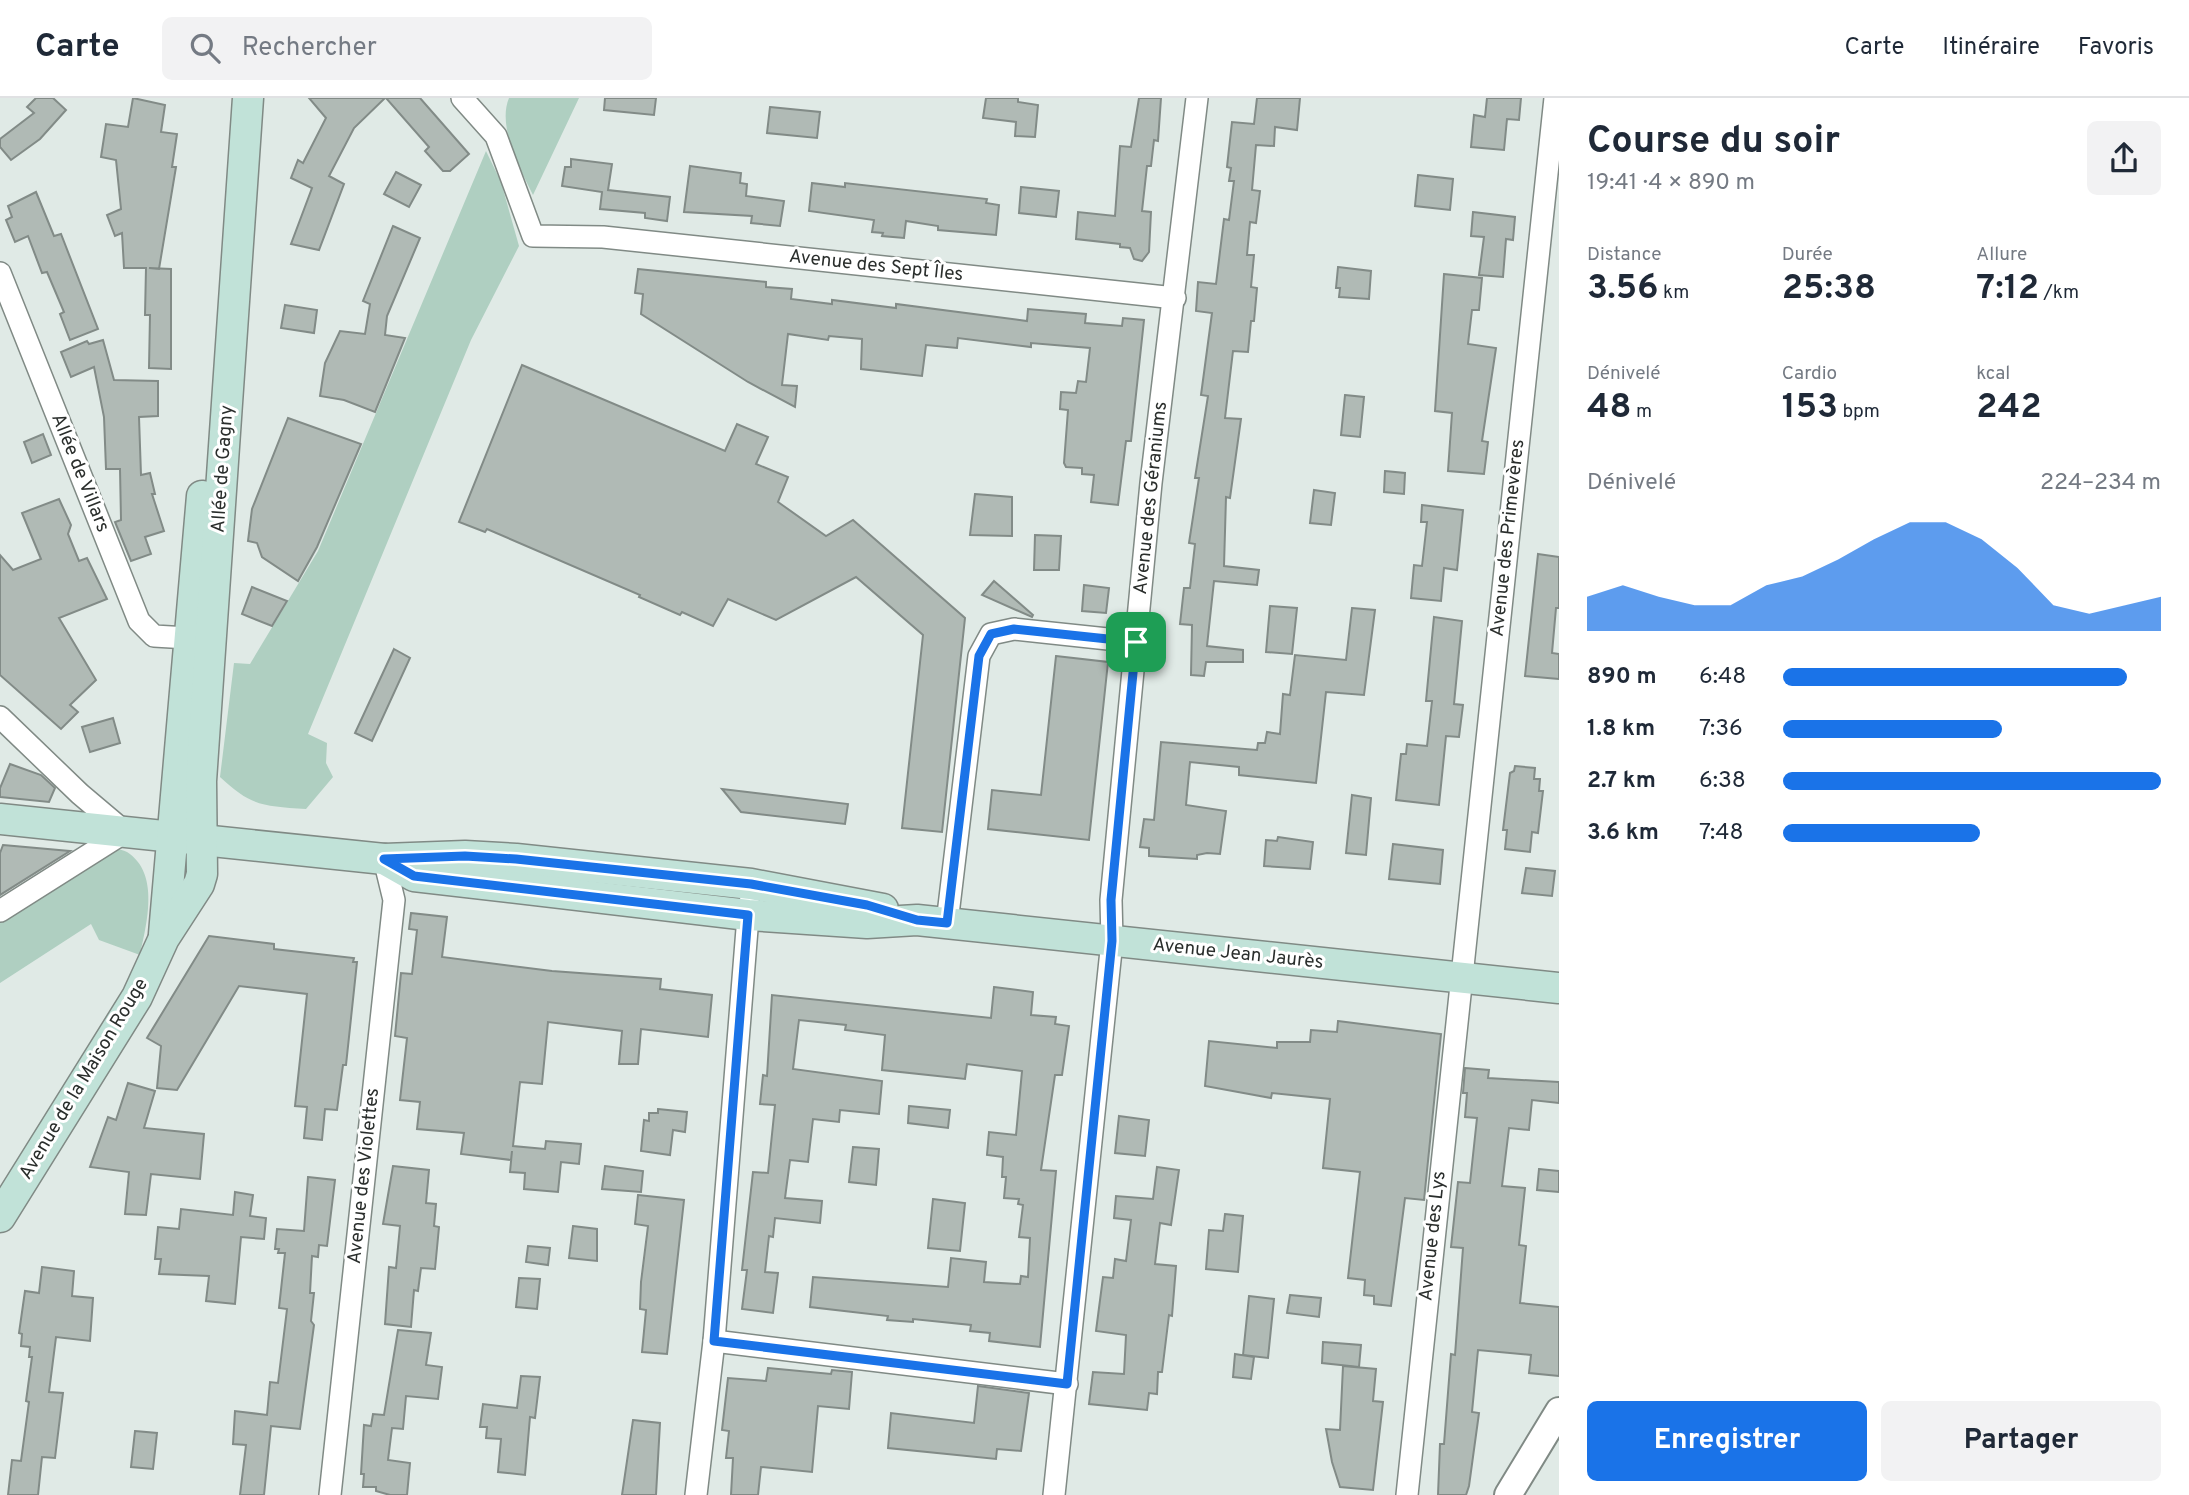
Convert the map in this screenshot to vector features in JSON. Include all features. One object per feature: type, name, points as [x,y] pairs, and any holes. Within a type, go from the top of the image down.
[{"type":"main road","name":"Allée de Gagny","points":[[187,838],[188,638],[204,475],[231,98]]},
{"type":"main road","name":"Allée de Gagny","points":[[187,838],[201,780],[248,98]]},
{"type":"main road","name":"Avenue Jean Jaurès","points":[[0,819],[384,859],[465,856],[516,859],[751,884],[867,905],[917,920]]},
{"type":"main road","name":"Avenue de la Maison Rouge","points":[[0,1217],[137,997],[164,938],[187,838]]},
{"type":"main road","name":"Avenue Jean Jaurès","points":[[384,859],[414,876],[748,915],[867,923],[917,920],[1559,988]]},
{"type":"street","name":"Avenue des Sept Îles","points":[[461,98],[496,136],[533,236],[603,237],[1175,298]]},
{"type":"street","name":"Avenue des Géraniums","points":[[1054,1495],[1112,941],[1111,900],[1151,483],[1197,98]]},
{"type":"street","name":"Avenue des Primevères","points":[[1460,977],[1555,98]]},
{"type":"street","name":"Allée de Villars","points":[[0,273],[139,621],[154,636],[188,638]]},
{"type":"street","points":[[947,923],[979,656],[991,634],[1014,629],[1136,642]]},
{"type":"street","points":[[0,717],[80,794],[125,832],[0,911]]},
{"type":"street","name":"Avenue des Violettes","points":[[330,1495],[394,900],[384,859]]},
{"type":"street","points":[[696,1495],[714,1341],[751,884]]},
{"type":"street","name":"Avenue des Lys","points":[[1407,1495],[1460,977]]},
{"type":"street","points":[[714,1341],[1067,1384]]},
{"type":"street","points":[[1508,1495],[1559,1411]]},
{"type":"green space","points":[[509,98],[579,98],[533,195],[508,134],[506,109]]},
{"type":"green space","points":[[486,151],[501,182],[519,246],[471,340],[308,734],[327,743],[326,763],[333,777],[306,809],[279,807],[250,800],[220,777],[234,663],[250,664],[318,551]]},
{"type":"green space","points":[[99,847],[127,852],[144,872],[148,914],[140,955],[99,940],[91,924],[0,983],[0,911]]},
{"type":"building","points":[[36,98],[53,98],[66,110],[40,139],[11,160],[0,147],[0,139],[34,113],[27,107]]},
{"type":"building","points":[[133,98],[165,105],[161,132],[177,134],[172,167],[176,167],[159,268],[171,269],[171,369],[149,368],[150,315],[145,315],[146,268],[124,268],[122,233],[115,236],[107,215],[121,209],[116,160],[101,157],[106,124],[128,127]]},
{"type":"building","points":[[309,98],[385,98],[354,128],[329,176],[344,184],[319,250],[291,244],[312,188],[291,178],[298,160],[303,163],[326,118]]},
{"type":"building","points":[[386,98],[420,98],[469,154],[450,171],[443,171],[425,151],[429,147]]},
{"type":"building","points":[[605,98],[656,98],[654,115],[604,110]]},
{"type":"building","points":[[986,98],[1018,98],[1018,102],[1038,105],[1035,137],[1015,136],[1016,122],[983,118]]},
{"type":"building","points":[[1139,98],[1161,98],[1158,141],[1154,140],[1151,166],[1147,166],[1142,211],[1151,212],[1149,252],[1142,261],[1134,259],[1130,248],[1120,247],[1120,244],[1076,239],[1078,212],[1115,216],[1120,146],[1131,147]]},
{"type":"building","points":[[1257,98],[1300,98],[1297,130],[1275,127],[1274,146],[1256,145],[1252,190],[1260,191],[1256,223],[1250,222],[1247,255],[1254,255],[1251,287],[1257,288],[1254,321],[1251,321],[1248,352],[1233,351],[1225,418],[1241,419],[1230,498],[1226,497],[1224,566],[1259,570],[1257,585],[1214,581],[1207,646],[1243,650],[1243,662],[1206,662],[1204,676],[1191,675],[1192,625],[1180,624],[1184,588],[1190,588],[1195,544],[1189,543],[1199,478],[1195,478],[1208,396],[1201,395],[1212,313],[1196,311],[1198,282],[1216,284],[1224,219],[1229,220],[1234,181],[1229,181],[1231,168],[1227,167],[1232,122],[1254,124]]},
{"type":"building","points":[[1487,98],[1521,98],[1519,120],[1507,119],[1504,150],[1471,147],[1474,115],[1485,117]]},
{"type":"building","points":[[770,107],[820,112],[817,138],[767,133]]},
{"type":"building","points":[[571,159],[612,164],[608,190],[670,197],[667,221],[645,218],[645,213],[600,209],[602,192],[562,186],[565,167],[571,167]]},
{"type":"building","points":[[690,166],[741,173],[740,183],[747,184],[746,196],[784,201],[780,226],[751,223],[752,216],[684,212]]},
{"type":"building","points":[[396,172],[421,185],[409,207],[384,194]]},
{"type":"building","points":[[1418,175],[1453,179],[1450,210],[1415,206]]},
{"type":"building","points":[[812,183],[845,187],[845,183],[987,199],[986,203],[999,205],[996,235],[938,230],[938,226],[906,221],[904,238],[882,236],[883,233],[872,232],[874,220],[809,211]]},
{"type":"building","points":[[1021,187],[1059,191],[1056,217],[1019,213]]},
{"type":"building","points":[[36,192],[54,236],[61,234],[98,329],[70,340],[60,314],[64,312],[47,272],[42,273],[28,236],[15,242],[6,220],[12,217],[8,206]]},
{"type":"building","points":[[1473,212],[1515,217],[1513,240],[1506,239],[1503,277],[1479,275],[1484,237],[1471,236]]},
{"type":"building","points":[[393,226],[420,238],[387,316],[385,335],[405,338],[375,412],[344,400],[320,396],[325,363],[340,331],[365,334],[370,304],[363,301]]},
{"type":"building","points":[[1338,267],[1371,271],[1369,299],[1339,297],[1340,288],[1336,288]]},
{"type":"building","points":[[638,269],[766,282],[766,287],[792,289],[791,299],[832,304],[832,300],[896,308],[896,304],[1027,321],[1028,309],[1086,314],[1085,323],[1122,326],[1123,318],[1144,320],[1131,441],[1126,441],[1118,505],[1091,502],[1094,475],[1082,474],[1082,468],[1066,467],[1064,463],[1068,410],[1060,409],[1061,392],[1076,393],[1078,381],[1086,382],[1090,348],[1031,343],[1031,347],[958,338],[957,348],[926,345],[922,376],[861,369],[862,339],[829,336],[828,340],[788,334],[782,385],[797,386],[795,407],[748,382],[641,314],[643,294],[635,293]]},
{"type":"building","points":[[1444,274],[1482,278],[1479,310],[1472,310],[1468,344],[1496,348],[1482,441],[1488,442],[1484,474],[1448,471],[1452,413],[1435,411]]},
{"type":"building","points":[[285,305],[317,310],[314,333],[281,328]]},
{"type":"building","points":[[103,340],[114,380],[158,381],[158,416],[139,417],[141,475],[150,473],[155,494],[152,494],[164,531],[145,537],[151,554],[131,561],[115,522],[121,520],[120,469],[106,469],[104,417],[94,367],[71,377],[61,352],[87,341],[89,344]]},
{"type":"building","points":[[522,365],[725,451],[737,424],[768,437],[756,464],[788,477],[778,502],[826,536],[853,520],[965,618],[942,832],[902,828],[923,635],[856,577],[776,620],[728,599],[713,626],[682,612],[680,615],[487,529],[485,532],[459,522]]},
{"type":"building","points":[[1345,395],[1364,397],[1360,437],[1341,435]]},
{"type":"building","points":[[288,418],[361,444],[317,547],[298,581],[262,557],[257,543],[248,541],[252,509]]},
{"type":"building","points":[[43,434],[51,455],[32,463],[24,442]]},
{"type":"building","points":[[1385,471],[1405,473],[1404,494],[1384,492]]},
{"type":"building","points":[[1314,490],[1335,493],[1331,525],[1310,523]]},
{"type":"building","points":[[975,494],[1012,497],[1012,536],[970,535]]},
{"type":"building","points":[[59,499],[71,525],[68,534],[79,561],[87,558],[107,599],[59,618],[96,680],[70,705],[78,712],[61,729],[0,675],[0,555],[13,570],[41,559],[22,513]]},
{"type":"building","points":[[1422,505],[1463,510],[1457,570],[1444,568],[1441,601],[1411,598],[1414,565],[1422,566],[1427,522],[1421,522]]},
{"type":"building","points":[[1035,535],[1061,536],[1059,570],[1034,570]]},
{"type":"building","points":[[1538,554],[1559,557],[1559,608],[1556,608],[1552,653],[1559,654],[1559,679],[1525,676]]},
{"type":"building","points":[[994,581],[1033,615],[1032,617],[982,595]]},
{"type":"building","points":[[1084,585],[1109,588],[1106,613],[1082,611]]},
{"type":"building","points":[[252,587],[287,601],[272,626],[242,614]]},
{"type":"building","points":[[1270,606],[1297,608],[1292,654],[1266,652]]},
{"type":"building","points":[[1352,608],[1375,610],[1364,695],[1326,692],[1316,783],[1239,775],[1239,767],[1190,762],[1186,805],[1226,811],[1220,854],[1197,855],[1197,859],[1149,856],[1149,848],[1140,847],[1144,819],[1154,820],[1161,742],[1257,750],[1258,743],[1265,743],[1267,732],[1280,734],[1283,694],[1290,695],[1295,655],[1346,660]]},
{"type":"building","points":[[1434,617],[1462,621],[1454,704],[1463,705],[1459,737],[1446,736],[1439,805],[1396,800],[1401,754],[1406,754],[1407,744],[1427,746],[1432,701],[1426,701]]},
{"type":"building","points":[[394,649],[410,658],[372,741],[355,733]]},
{"type":"building","points":[[1056,656],[1108,662],[1089,840],[988,829],[992,790],[1041,795]]},
{"type":"building","points":[[113,718],[120,743],[90,752],[82,727]]},
{"type":"building","points":[[10,764],[41,775],[55,788],[49,802],[0,797],[0,788]]},
{"type":"building","points":[[1515,766],[1535,768],[1534,779],[1540,779],[1539,791],[1543,791],[1538,833],[1532,832],[1530,852],[1505,849],[1507,830],[1503,830],[1510,773]]},
{"type":"building","points":[[722,789],[848,804],[845,824],[741,812]]},
{"type":"building","points":[[1352,795],[1371,798],[1366,855],[1346,853]]},
{"type":"building","points":[[1278,837],[1313,842],[1310,869],[1264,866],[1266,840],[1277,841]]},
{"type":"building","points":[[1393,844],[1443,850],[1440,884],[1389,879]]},
{"type":"building","points":[[3,845],[70,851],[0,895],[0,853]]},
{"type":"building","points":[[1526,868],[1555,871],[1552,896],[1522,893]]},
{"type":"building","points":[[411,913],[447,917],[442,957],[552,971],[661,979],[660,989],[712,995],[708,1037],[641,1029],[638,1064],[619,1064],[622,1031],[548,1022],[542,1084],[520,1082],[513,1146],[545,1149],[546,1141],[581,1144],[579,1164],[561,1162],[558,1192],[524,1189],[525,1173],[510,1172],[512,1151],[511,1160],[461,1154],[464,1133],[417,1129],[420,1102],[400,1100],[407,1038],[395,1036],[401,973],[412,974],[417,930],[409,929]]},
{"type":"building","points":[[209,936],[274,944],[274,949],[354,958],[353,962],[357,962],[346,1065],[343,1065],[337,1110],[325,1109],[322,1140],[304,1138],[307,1107],[295,1106],[307,994],[239,986],[177,1090],[157,1088],[161,1046],[147,1038]]},
{"type":"building","points":[[994,987],[1033,992],[1031,1015],[1056,1017],[1055,1024],[1069,1026],[1062,1075],[1055,1075],[1041,1170],[1056,1171],[1040,1347],[989,1341],[990,1333],[970,1331],[971,1325],[913,1319],[913,1322],[887,1320],[888,1316],[810,1307],[813,1277],[948,1287],[951,1258],[986,1262],[984,1282],[1020,1284],[1021,1276],[1028,1277],[1030,1238],[1019,1237],[1023,1205],[1018,1204],[1019,1199],[1004,1198],[1006,1177],[1002,1177],[1003,1157],[987,1155],[989,1132],[1016,1135],[1022,1071],[967,1064],[965,1079],[882,1070],[885,1035],[845,1030],[846,1025],[799,1020],[793,1069],[882,1081],[879,1114],[840,1110],[839,1122],[813,1119],[808,1162],[790,1160],[785,1198],[822,1201],[820,1223],[775,1218],[773,1237],[769,1236],[765,1272],[778,1273],[773,1313],[742,1309],[747,1270],[742,1270],[753,1172],[768,1173],[775,1105],[760,1104],[763,1075],[767,1076],[772,995],[991,1018]]},
{"type":"building","points":[[1338,1021],[1441,1034],[1424,1200],[1405,1198],[1391,1306],[1374,1304],[1374,1296],[1364,1295],[1365,1280],[1348,1278],[1360,1172],[1323,1168],[1330,1099],[1272,1093],[1271,1098],[1205,1086],[1209,1041],[1277,1048],[1277,1042],[1310,1042],[1311,1030],[1337,1032]]},
{"type":"building","points":[[1465,1068],[1489,1070],[1488,1078],[1559,1082],[1559,1103],[1532,1100],[1529,1130],[1509,1128],[1502,1186],[1525,1188],[1519,1245],[1526,1246],[1520,1303],[1559,1307],[1559,1376],[1529,1373],[1531,1355],[1478,1350],[1472,1412],[1479,1413],[1469,1486],[1466,1495],[1438,1495],[1440,1444],[1444,1444],[1451,1354],[1455,1355],[1463,1248],[1451,1247],[1458,1182],[1470,1183],[1477,1118],[1465,1117]]},
{"type":"building","points":[[128,1083],[155,1091],[144,1128],[204,1134],[200,1179],[151,1174],[146,1215],[125,1214],[129,1172],[90,1167],[108,1117],[116,1120]]},
{"type":"building","points":[[909,1106],[950,1110],[948,1128],[908,1123]]},
{"type":"building","points":[[658,1109],[687,1112],[685,1132],[673,1130],[670,1155],[641,1151],[644,1120],[649,1121],[649,1113],[658,1113]]},
{"type":"building","points":[[1119,1116],[1149,1120],[1145,1156],[1115,1153]]},
{"type":"building","points":[[853,1147],[879,1149],[876,1185],[849,1182]]},
{"type":"building","points":[[393,1166],[429,1170],[426,1203],[436,1204],[434,1226],[439,1227],[435,1269],[421,1268],[418,1291],[414,1290],[411,1327],[385,1324],[389,1267],[396,1268],[400,1226],[383,1224]]},
{"type":"building","points":[[605,1166],[643,1171],[641,1192],[602,1189]]},
{"type":"building","points":[[1157,1167],[1179,1170],[1171,1225],[1160,1223],[1155,1264],[1176,1266],[1172,1316],[1169,1315],[1162,1372],[1158,1372],[1157,1394],[1149,1393],[1147,1410],[1089,1404],[1093,1372],[1124,1374],[1126,1335],[1096,1331],[1103,1277],[1113,1278],[1115,1259],[1126,1261],[1131,1220],[1114,1218],[1116,1196],[1153,1199]]},
{"type":"building","points":[[1539,1169],[1559,1171],[1559,1192],[1537,1190]]},
{"type":"building","points":[[308,1177],[335,1180],[327,1246],[319,1245],[318,1257],[312,1256],[310,1293],[314,1293],[311,1321],[314,1325],[300,1429],[271,1426],[264,1495],[240,1495],[246,1445],[233,1444],[235,1411],[267,1415],[270,1382],[278,1383],[287,1309],[279,1308],[285,1253],[278,1253],[279,1249],[275,1249],[277,1229],[304,1231]]},
{"type":"building","points":[[235,1192],[253,1195],[250,1216],[266,1218],[264,1239],[241,1237],[235,1304],[206,1301],[209,1276],[159,1274],[161,1259],[155,1259],[158,1227],[179,1229],[181,1209],[233,1215]]},
{"type":"building","points":[[638,1195],[684,1200],[667,1354],[642,1352],[646,1310],[640,1309],[641,1282],[648,1226],[635,1224]]},
{"type":"building","points":[[933,1199],[965,1203],[960,1251],[928,1248]]},
{"type":"building","points":[[1225,1214],[1243,1216],[1238,1272],[1206,1269],[1209,1230],[1223,1231]]},
{"type":"building","points":[[573,1226],[597,1229],[597,1261],[569,1258]]},
{"type":"building","points":[[528,1246],[550,1248],[548,1265],[526,1262]]},
{"type":"building","points":[[42,1267],[74,1271],[72,1296],[93,1298],[90,1341],[56,1337],[49,1392],[63,1393],[55,1458],[42,1457],[38,1495],[8,1495],[12,1460],[21,1461],[29,1402],[26,1401],[32,1357],[29,1357],[30,1347],[21,1346],[22,1334],[19,1333],[25,1291],[39,1293]]},
{"type":"building","points":[[519,1278],[540,1279],[537,1309],[516,1307]]},
{"type":"building","points":[[1290,1295],[1321,1298],[1319,1317],[1287,1313]]},
{"type":"building","points":[[1249,1296],[1274,1299],[1268,1358],[1243,1355]]},
{"type":"building","points":[[398,1330],[431,1333],[426,1365],[442,1367],[438,1399],[406,1396],[403,1429],[392,1428],[388,1460],[410,1463],[407,1495],[390,1495],[376,1491],[376,1487],[363,1487],[364,1474],[361,1474],[364,1425],[371,1426],[373,1414],[384,1415]]},
{"type":"building","points":[[1323,1342],[1361,1345],[1359,1367],[1322,1363]]},
{"type":"building","points":[[1235,1354],[1254,1357],[1251,1379],[1233,1377]]},
{"type":"building","points":[[1343,1366],[1376,1369],[1373,1401],[1383,1402],[1373,1490],[1340,1487],[1332,1462],[1326,1429],[1340,1430]]},
{"type":"building","points":[[768,1368],[831,1374],[832,1370],[852,1372],[849,1409],[818,1406],[812,1472],[761,1467],[758,1495],[731,1495],[733,1458],[726,1458],[729,1431],[722,1430],[728,1378],[766,1381]]},
{"type":"building","points":[[521,1376],[540,1377],[535,1418],[530,1417],[525,1475],[498,1472],[501,1439],[486,1438],[487,1427],[480,1427],[483,1404],[517,1408]]},
{"type":"building","points":[[978,1386],[1029,1393],[1021,1451],[997,1449],[996,1459],[888,1448],[891,1413],[974,1423]]},
{"type":"building","points":[[633,1420],[660,1423],[656,1495],[622,1495]]},
{"type":"building","points":[[135,1431],[157,1433],[153,1469],[131,1467]]},
{"type":"route","points":[[1014,629],[1136,642],[1111,900],[1112,941],[1067,1384],[714,1341],[748,915],[414,876],[384,859],[465,856],[516,859],[751,884],[867,905],[917,920],[947,923],[979,656],[991,634],[1014,629]]}]
